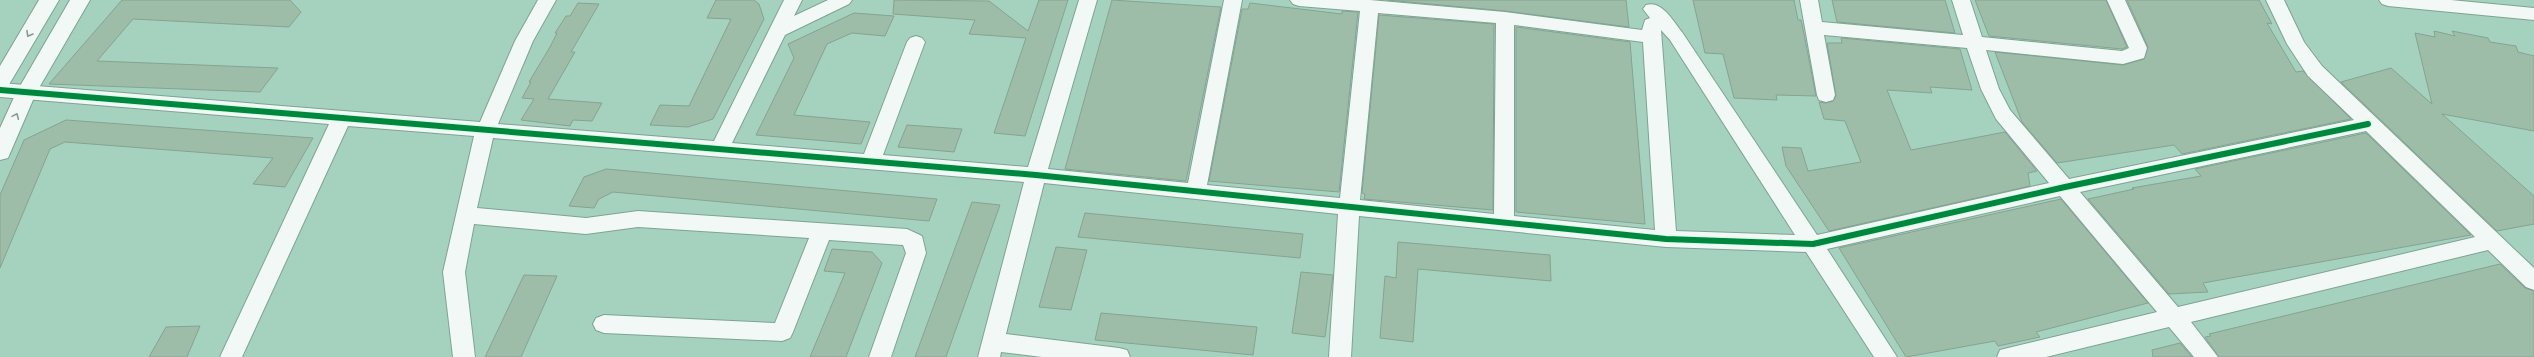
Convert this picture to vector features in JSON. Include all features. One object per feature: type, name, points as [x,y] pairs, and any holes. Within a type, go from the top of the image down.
[{"type":"street","points":[[0,83],[49,0]]},
{"type":"street","points":[[0,152],[26,93],[80,0]]},
{"type":"street","points":[[464,357],[454,272],[465,215],[485,132],[524,41],[546,0]]},
{"type":"street","points":[[719,150],[793,0]]},
{"type":"street","points":[[778,31],[843,0]]},
{"type":"street","points":[[1088,0],[1036,175],[991,349],[1119,357]]},
{"type":"street","points":[[1196,192],[1233,0]]},
{"type":"street","points":[[1299,0],[1505,18],[1651,37]]},
{"type":"street","points":[[1809,0],[1826,95]]},
{"type":"street","points":[[1961,0],[1973,42],[1990,88],[2004,114],[2207,357]]},
{"type":"street","points":[[1814,28],[1973,42],[2123,58],[2132,57],[2137,53],[2138,48],[2116,0]]},
{"type":"street","points":[[2275,0],[2306,59],[2368,124],[2534,281]]},
{"type":"street","points":[[2388,0],[2423,2],[2534,14]]},
{"type":"street","points":[[1651,4],[1651,37],[1666,239]]},
{"type":"street","points":[[1651,4],[1676,36],[1886,357]]},
{"type":"street","points":[[1340,357],[1349,207],[1370,6]]},
{"type":"street","points":[[1504,223],[1505,18]]},
{"type":"street","points":[[871,162],[916,42]]},
{"type":"street","points":[[0,90],[485,132],[1036,175],[1666,239],[1813,244],[2065,187],[2368,124]]},
{"type":"street","points":[[231,357],[341,120]]},
{"type":"street","points":[[465,215],[586,226],[638,219],[907,237],[916,242],[916,253],[880,357]]},
{"type":"street","points":[[604,324],[782,332],[822,231]]},
{"type":"street","points":[[2008,357],[2492,241]]},
{"type":"building","points":[[122,0],[290,0],[301,12],[289,27],[133,19],[97,61],[278,68],[260,92],[49,84]]},
{"type":"building","points":[[716,0],[754,0],[759,4],[764,19],[713,119],[688,127],[650,125],[660,105],[689,106],[731,19],[707,18]]},
{"type":"building","points":[[894,0],[989,1],[1028,31],[1039,0],[1068,0],[1025,136],[994,133],[1026,38],[969,34],[975,20],[893,14]]},
{"type":"building","points":[[1112,0],[1221,7],[1186,181],[1065,169]]},
{"type":"building","points":[[1387,0],[1626,0],[1629,27],[1505,11]]},
{"type":"building","points":[[1693,0],[1794,0],[1798,20],[1801,20],[1816,96],[1776,95],[1777,100],[1734,98],[1723,54],[1705,53]]},
{"type":"building","points":[[1832,0],[1945,0],[1955,33],[1837,22]]},
{"type":"building","points":[[1975,0],[2106,0],[2127,47],[2122,49],[1989,36]]},
{"type":"building","points":[[2127,0],[2259,0],[2272,24],[2267,23],[2296,72],[2303,71],[2351,119],[2182,154],[2174,145],[2057,163],[2022,122],[1995,52],[2123,65],[2144,59],[2148,47]]},
{"type":"building","points":[[578,3],[599,4],[571,52],[575,52],[548,99],[602,103],[592,121],[573,120],[570,126],[521,120],[534,99],[522,98],[531,82],[529,82],[550,47],[557,33],[555,33],[566,16],[570,16]]},
{"type":"building","points":[[1250,3],[1342,14],[1342,11],[1358,12],[1339,192],[1209,181],[1242,9],[1248,9]]},
{"type":"building","points":[[854,13],[894,16],[885,36],[852,33],[827,44],[794,115],[870,122],[861,144],[756,135],[794,58],[788,44]]},
{"type":"building","points":[[1379,15],[1494,24],[1493,210],[1364,199],[1365,194],[1362,193]]},
{"type":"building","points":[[1516,27],[1630,42],[1645,224],[1516,212]]},
{"type":"building","points":[[2434,31],[2455,36],[2452,31],[2488,38],[2490,42],[2516,46],[2518,52],[2534,56],[2534,131],[2442,114],[2534,196],[2534,224],[2497,231],[2341,82],[2391,68],[2432,104],[2415,33],[2435,37]]},
{"type":"building","points":[[1841,38],[1960,49],[1972,90],[1930,87],[1932,93],[1887,90],[1911,150],[2005,132],[2037,171],[2028,173],[2030,186],[1829,231],[1786,166],[1782,147],[1801,148],[1808,171],[1861,162],[1845,121],[1824,119],[1819,102],[1826,103],[1833,101],[1836,96],[1827,43],[1842,43]]},
{"type":"building","points":[[66,120],[313,138],[285,187],[253,184],[273,158],[65,142],[50,149],[0,268],[0,195],[24,140]]},
{"type":"building","points":[[907,125],[962,129],[954,152],[898,147]]},
{"type":"building","points":[[2366,133],[2471,235],[2203,283],[2208,292],[2169,294],[2088,199],[2134,189],[2132,188],[2201,176],[2195,169]]},
{"type":"building","points":[[606,169],[937,199],[929,221],[613,192],[599,199],[594,208],[569,206],[584,177]]},
{"type":"building","points":[[2061,199],[2148,303],[2036,332],[2040,337],[1998,346],[1995,341],[1906,357],[1839,248]]},
{"type":"building","points":[[972,202],[1000,205],[946,357],[915,357]]},
{"type":"building","points":[[1085,213],[1303,234],[1300,258],[1078,237]]},
{"type":"building","points":[[1398,242],[1550,255],[1551,281],[1418,269],[1413,342],[1380,338],[1385,276],[1396,278]]},
{"type":"building","points":[[1056,247],[1087,250],[1071,310],[1039,307]]},
{"type":"building","points":[[832,249],[872,252],[882,263],[846,357],[810,357],[845,273],[824,271]]},
{"type":"building","points":[[2500,264],[2525,288],[2534,291],[2534,357],[2219,357],[2205,337],[2211,336],[2209,334]]},
{"type":"building","points":[[1301,272],[1333,275],[1325,337],[1292,333]]},
{"type":"building","points":[[524,275],[557,276],[521,357],[485,357]]},
{"type":"building","points":[[1101,313],[1257,327],[1253,355],[1095,340]]},
{"type":"building","points":[[200,326],[187,357],[149,357],[166,327]]},
{"type":"building","points":[[2180,343],[2192,357],[2153,357],[2152,350]]},
{"type":"cycle path","points":[[0,90],[1036,175],[1666,239],[1813,244],[2065,187],[2368,124]]}]
